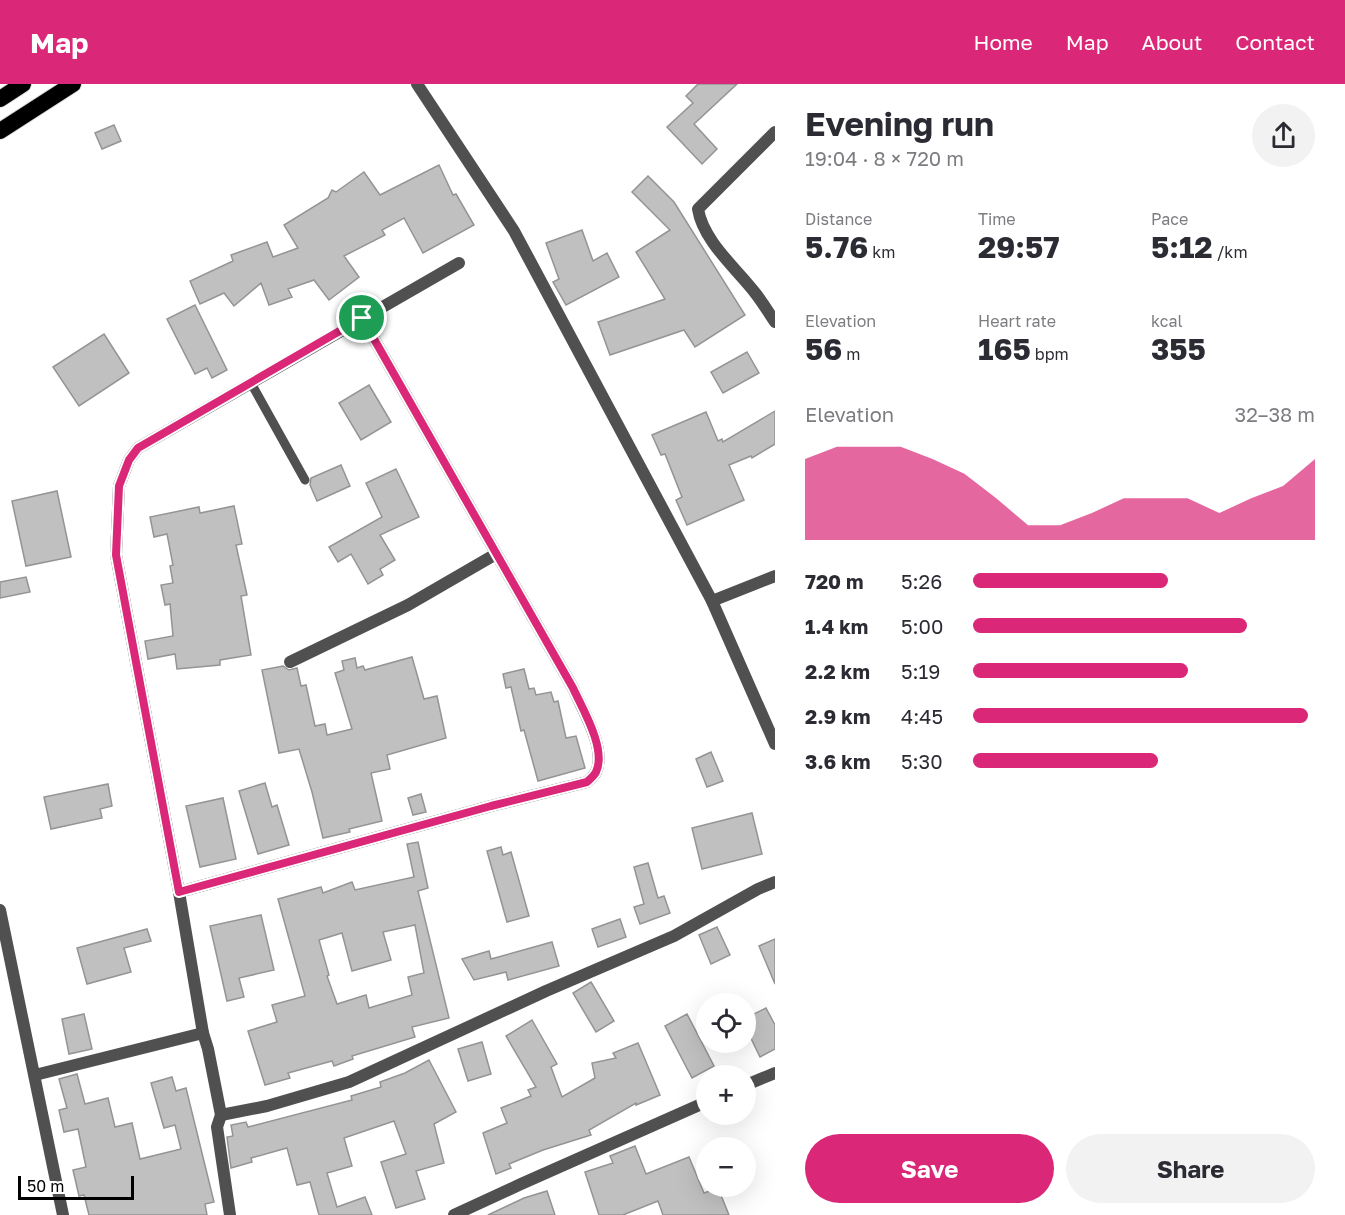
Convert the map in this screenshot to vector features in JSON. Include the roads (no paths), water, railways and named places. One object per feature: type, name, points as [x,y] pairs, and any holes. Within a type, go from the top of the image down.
[{"type":"highway","points":[[0,99],[23,84]]},
{"type":"highway","points":[[0,131],[73,84]]},
{"type":"street","points":[[417,84],[514,231],[712,601],[774,740]]},
{"type":"street","points":[[775,132],[698,209],[700,221],[708,235],[756,294],[775,322]]},
{"type":"street","points":[[230,1215],[217,1127],[221,1115],[203,1033],[116,555],[119,486],[129,460],[138,448],[459,263]]},
{"type":"street","points":[[179,892],[491,806],[587,782],[596,773],[599,763],[594,733],[573,688],[362,318]]},
{"type":"street","points":[[290,662],[408,605],[496,554]]},
{"type":"street","points":[[712,601],[775,576]]},
{"type":"street","points":[[221,1115],[267,1106],[349,1082],[546,991],[674,936],[758,889],[775,882]]},
{"type":"street","points":[[0,910],[63,1215]]},
{"type":"street","points":[[35,1075],[203,1033]]},
{"type":"street","points":[[756,1081],[775,1073]]},
{"type":"street","points":[[454,1215],[696,1106]]},
{"type":"lane","points":[[251,383],[305,480]]}]
